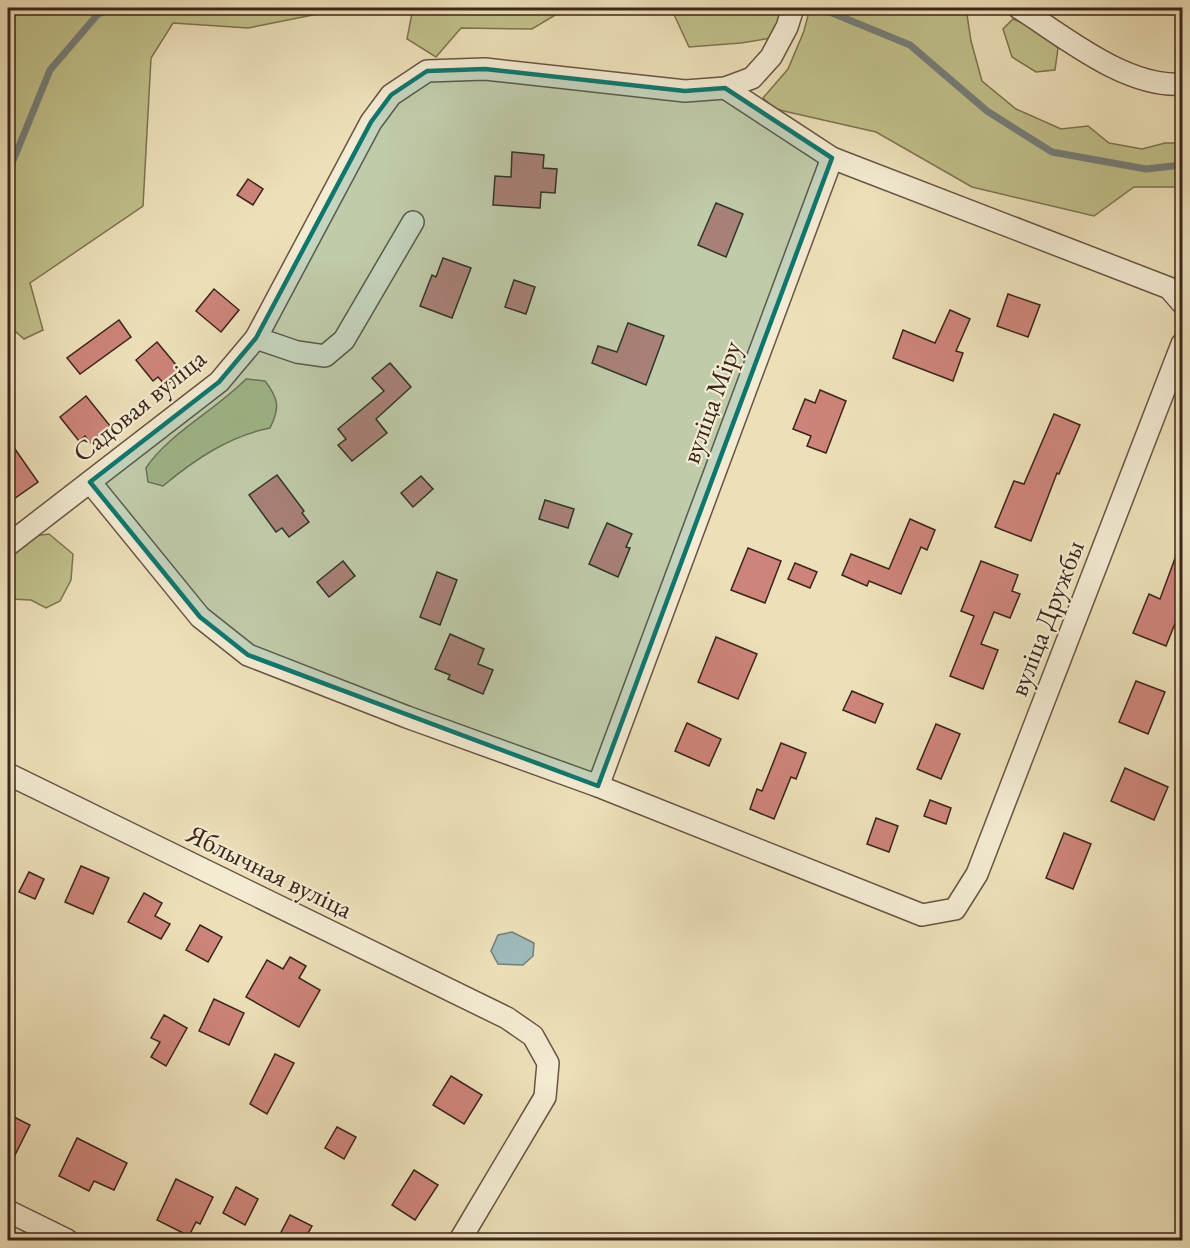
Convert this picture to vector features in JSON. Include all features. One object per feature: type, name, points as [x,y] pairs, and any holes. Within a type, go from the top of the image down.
[{"type":"street","points":[[1019,8],[1098,59],[1145,81],[1182,84]]},
{"type":"street","name":"Садовая вуліца","points":[[8,545],[219,382],[256,338],[371,122],[391,95],[427,71],[485,69],[685,91],[725,88],[752,78],[771,57],[790,17]]},
{"type":"street","points":[[725,88],[832,158],[1169,288],[1182,303]]},
{"type":"street","name":"вуліца Міру","points":[[598,786],[832,158]]},
{"type":"street","points":[[256,338],[297,352],[325,356],[344,340],[413,222]]},
{"type":"street","name":"вуліца Дружбы","points":[[598,786],[922,915],[955,909],[977,874],[1182,344]]},
{"type":"street","points":[[90,482],[200,617],[248,655],[407,717],[598,786]]},
{"type":"street","name":"Яблычная вуліца","points":[[8,774],[507,1018],[533,1036],[548,1063],[545,1097],[460,1240]]},
{"type":"street","points":[[8,1211],[67,1240]]},
{"type":"highlighted area","points":[[485,69],[685,91],[725,88],[832,158],[598,786],[248,655],[200,617],[90,482],[219,382],[256,338],[371,122],[391,95],[427,71]]},
{"type":"green space","points":[[8,8],[348,8],[248,28],[173,23],[151,58],[143,206],[30,283],[43,330],[24,339],[8,325]]},
{"type":"green space","points":[[413,8],[567,8],[532,29],[461,28],[436,57],[407,39]]},
{"type":"green space","points":[[671,8],[781,8],[780,19],[771,38],[689,47]]},
{"type":"green space","points":[[810,8],[966,8],[971,41],[982,81],[1016,109],[1061,129],[1088,126],[1109,143],[1142,149],[1165,143],[1182,143],[1182,190],[1179,187],[1134,187],[1094,216],[972,187],[876,132],[775,109],[763,98],[788,69],[804,31]]},
{"type":"green space","points":[[1013,19],[1032,27],[1058,48],[1055,70],[1036,72],[1012,57],[1003,29]]},
{"type":"green space","points":[[246,379],[265,381],[273,393],[277,409],[270,428],[240,437],[213,450],[163,486],[148,482],[146,468],[166,444]]},
{"type":"green space","points":[[49,534],[73,554],[71,580],[60,601],[46,608],[31,600],[10,599],[8,601],[8,553],[26,537]]},
{"type":"water","points":[[512,932],[534,943],[533,956],[523,965],[498,964],[491,951],[498,935]]},
{"type":"building","points":[[512,152],[544,155],[543,168],[557,169],[555,193],[541,192],[540,208],[493,205],[495,176],[511,177]]},
{"type":"building","points":[[248,179],[263,189],[253,205],[237,195]]},
{"type":"building","points":[[716,203],[743,214],[726,257],[698,245]]},
{"type":"building","points":[[443,258],[471,268],[452,318],[420,306],[432,275],[436,277]]},
{"type":"building","points":[[514,280],[535,287],[526,314],[505,307]]},
{"type":"building","points":[[214,289],[239,310],[221,332],[196,311]]},
{"type":"building","points":[[1008,294],[1040,305],[1028,337],[997,326]]},
{"type":"building","points":[[950,310],[970,319],[956,351],[963,353],[953,381],[893,358],[903,330],[935,343]]},
{"type":"building","points":[[119,320],[131,337],[80,374],[67,358]]},
{"type":"building","points":[[628,323],[664,336],[646,385],[592,363],[598,346],[617,352]]},
{"type":"building","points":[[157,342],[182,372],[166,386],[158,377],[153,381],[136,360]]},
{"type":"building","points":[[390,363],[411,387],[376,419],[387,433],[352,461],[338,445],[346,439],[338,429],[384,391],[372,378]]},
{"type":"building","points":[[820,390],[846,401],[826,453],[807,446],[811,436],[793,429],[805,399],[815,403]]},
{"type":"building","points":[[86,396],[111,427],[90,443],[85,436],[79,441],[60,417]]},
{"type":"building","points":[[1054,414],[1080,425],[1059,474],[1057,473],[1031,541],[995,527],[1014,481],[1024,484]]},
{"type":"building","points":[[8,439],[38,482],[8,503]]},
{"type":"building","points":[[277,475],[304,511],[302,513],[309,522],[289,537],[282,528],[276,532],[249,495]]},
{"type":"building","points":[[421,476],[433,489],[413,507],[401,493]]},
{"type":"building","points":[[545,500],[574,509],[568,528],[539,519]]},
{"type":"building","points":[[910,519],[935,530],[927,550],[921,547],[901,594],[869,581],[867,586],[842,575],[851,554],[889,569]]},
{"type":"building","points":[[607,523],[632,534],[626,547],[630,548],[618,577],[589,564]]},
{"type":"building","points":[[1181,542],[1182,606],[1166,646],[1133,633],[1149,594],[1160,599]]},
{"type":"building","points":[[748,548],[781,561],[765,603],[731,590]]},
{"type":"building","points":[[343,561],[355,576],[329,597],[317,582]]},
{"type":"building","points":[[981,561],[1018,575],[1012,591],[1020,594],[1010,618],[994,612],[981,644],[998,650],[983,689],[950,676],[974,616],[961,611]]},
{"type":"building","points":[[795,563],[817,572],[810,588],[788,579]]},
{"type":"building","points":[[437,572],[457,580],[440,625],[420,617]]},
{"type":"building","points":[[450,634],[484,649],[478,664],[493,670],[483,694],[448,679],[450,675],[435,669]]},
{"type":"building","points":[[716,637],[757,654],[738,699],[698,682]]},
{"type":"building","points":[[1136,681],[1165,692],[1148,734],[1119,722]]},
{"type":"building","points":[[852,691],[883,704],[875,723],[843,710]]},
{"type":"building","points":[[687,723],[721,739],[709,766],[675,751]]},
{"type":"building","points":[[936,724],[960,734],[941,779],[917,769]]},
{"type":"building","points":[[781,743],[806,753],[796,779],[791,777],[774,819],[750,809],[757,789],[762,791]]},
{"type":"building","points":[[1125,768],[1168,787],[1154,820],[1111,801]]},
{"type":"building","points":[[930,800],[951,808],[946,824],[924,816]]},
{"type":"building","points":[[876,818],[898,826],[889,852],[867,844]]},
{"type":"building","points":[[1064,833],[1091,844],[1073,889],[1046,878]]},
{"type":"building","points":[[81,866],[109,878],[93,914],[65,902]]},
{"type":"building","points":[[29,872],[44,879],[35,899],[19,892]]},
{"type":"building","points":[[144,893],[162,903],[155,916],[170,924],[161,939],[128,922]]},
{"type":"building","points":[[200,925],[222,937],[208,962],[186,950]]},
{"type":"building","points":[[290,957],[306,966],[299,978],[320,990],[299,1027],[246,997],[267,960],[283,969]]},
{"type":"building","points":[[214,999],[244,1013],[229,1045],[199,1031]]},
{"type":"building","points":[[164,1015],[187,1028],[166,1066],[151,1057],[160,1042],[151,1038]]},
{"type":"building","points":[[275,1054],[294,1063],[267,1114],[250,1104]]},
{"type":"building","points":[[451,1076],[482,1095],[464,1124],[433,1105]]},
{"type":"building","points":[[8,1114],[30,1125],[8,1169]]},
{"type":"building","points":[[337,1127],[356,1137],[344,1159],[325,1148]]},
{"type":"building","points":[[77,1138],[127,1163],[114,1190],[94,1181],[89,1191],[59,1176]]},
{"type":"building","points":[[414,1170],[438,1185],[415,1220],[392,1205]]},
{"type":"building","points":[[176,1179],[213,1197],[200,1224],[196,1222],[189,1236],[157,1220]]},
{"type":"building","points":[[236,1187],[258,1199],[245,1225],[223,1213]]},
{"type":"building","points":[[290,1215],[312,1226],[304,1240],[277,1240]]},
{"type":"waterway","points":[[8,173],[50,70],[98,14],[115,8]]},
{"type":"waterway","points":[[813,8],[820,8],[910,45],[987,111],[1052,152],[1146,169],[1182,165]]}]
